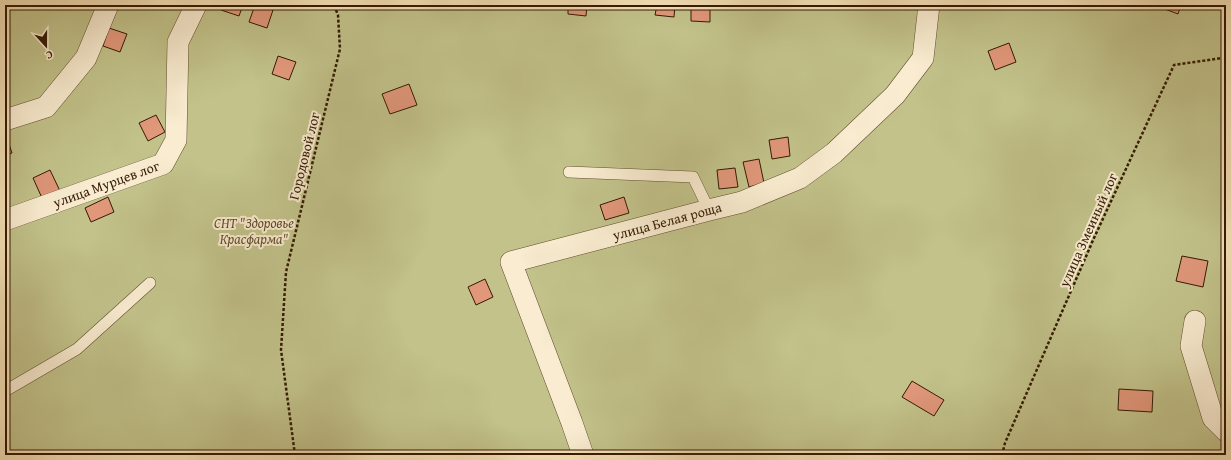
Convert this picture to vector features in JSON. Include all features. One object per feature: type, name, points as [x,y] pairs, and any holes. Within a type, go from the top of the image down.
[{"type":"street","points":[[5,120],[46,107],[86,58],[108,5]]},
{"type":"street","name":"улица Мурцев лог","points":[[5,220],[164,164],[176,140],[178,42],[196,5]]},
{"type":"street","name":"улица Белая роща","points":[[583,455],[511,262],[742,202],[800,178],[834,153],[895,95],[924,58],[929,5]]},
{"type":"street","points":[[1195,321],[1191,346],[1213,418],[1226,431]]},
{"type":"lane","points":[[569,172],[693,177],[709,210]]},
{"type":"lane","points":[[5,391],[77,349],[150,284]]},
{"type":"path","name":"Городовой лог","points":[[295,455],[281,350],[286,272],[340,49],[338,15],[334,5]]},
{"type":"path","name":"улица Змеиный лог","points":[[1002,455],[1005,443],[1094,238],[1174,65],[1222,58],[1226,53]]},
{"type":"green space","name":"СНТ \"Здоровье Красфарма\"","points":[[5,5],[1226,5],[1226,455],[5,455]]},
{"type":"building","points":[[223,5],[243,5],[239,16],[221,10]]},
{"type":"building","points":[[255,5],[273,10],[267,28],[249,22]]},
{"type":"building","points":[[568,5],[587,5],[586,16],[568,14]]},
{"type":"building","points":[[657,5],[675,5],[674,17],[655,15]]},
{"type":"building","points":[[691,5],[710,5],[710,22],[691,21]]},
{"type":"building","points":[[1154,5],[1181,5],[1178,14]]},
{"type":"building","points":[[109,28],[127,34],[120,52],[103,46]]},
{"type":"building","points":[[1009,43],[1016,62],[995,70],[988,51]]},
{"type":"building","points":[[278,56],[296,62],[289,80],[272,74]]},
{"type":"building","points":[[409,84],[417,105],[390,114],[382,94]]},
{"type":"building","points":[[156,115],[165,132],[148,141],[139,123]]},
{"type":"building","points":[[5,135],[12,153],[5,155]]},
{"type":"building","points":[[788,137],[790,156],[772,159],[769,140]]},
{"type":"building","points":[[759,159],[764,183],[749,187],[743,162]]},
{"type":"building","points":[[735,168],[738,187],[719,189],[717,170]]},
{"type":"building","points":[[50,170],[60,191],[42,198],[33,178]]},
{"type":"building","points":[[108,197],[114,212],[91,222],[85,208]]},
{"type":"building","points":[[624,197],[629,213],[605,220],[600,205]]},
{"type":"building","points":[[1182,256],[1208,261],[1203,287],[1176,281]]},
{"type":"building","points":[[485,279],[493,297],[476,305],[468,287]]},
{"type":"building","points":[[912,381],[944,400],[934,416],[902,397]]},
{"type":"building","points":[[1119,389],[1153,391],[1152,412],[1118,410]]}]
